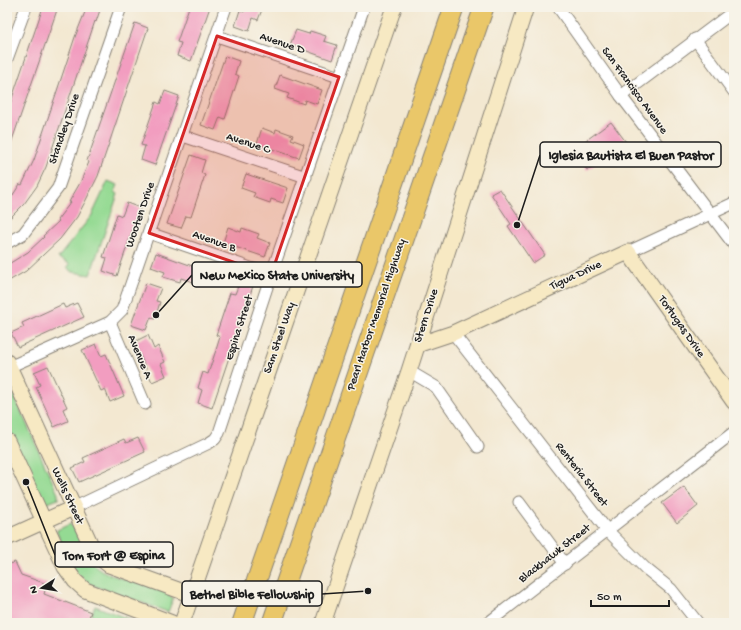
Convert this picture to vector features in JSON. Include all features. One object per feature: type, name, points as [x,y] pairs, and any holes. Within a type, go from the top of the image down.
[{"type":"highway","points":[[242,623],[454,7]]},
{"type":"highway","name":"Pearl Harbor Memorial Highway","points":[[272,623],[484,7]]},
{"type":"street","points":[[7,59],[26,7]]},
{"type":"street","name":"Standley Drive","points":[[7,243],[23,234],[58,188],[121,7]]},
{"type":"street","name":"Wooten Drive","points":[[8,365],[110,322],[122,310],[183,136],[226,7]]},
{"type":"street","name":"Espina Street","points":[[73,508],[215,439],[219,433],[271,275],[364,7]]},
{"type":"street","name":"Sam Steel Way","points":[[182,623],[394,7]]},
{"type":"street","name":"Stern Drive","points":[[323,623],[409,371],[526,7]]},
{"type":"street","name":"San Francisco Avenue","points":[[558,7],[621,96],[734,245]]},
{"type":"street","points":[[621,96],[734,11]]},
{"type":"street","name":"Avenue D","points":[[217,36],[339,77]]},
{"type":"street","points":[[695,40],[734,92]]},
{"type":"street","name":"Avenue C","points":[[183,136],[306,177]]},
{"type":"street","name":"Tigua Drive","points":[[417,345],[453,333],[734,203]]},
{"type":"street","name":"Avenue B","points":[[149,233],[271,275]]},
{"type":"street","name":"Tortugas Drive","points":[[628,252],[734,402]]},
{"type":"street","name":"Avenue A","points":[[110,322],[145,404]]},
{"type":"street","name":"Renteria Street","points":[[453,333],[607,530],[645,568],[671,588],[698,623]]},
{"type":"street","name":"Wells Street","points":[[8,365],[90,544],[101,560],[192,595]]},
{"type":"street","points":[[409,371],[436,387],[478,447]]},
{"type":"street","name":"Blackhawk Street","points":[[488,623],[734,432]]},
{"type":"street","points":[[7,441],[65,567],[79,585],[92,593],[172,623]]},
{"type":"street","points":[[519,502],[564,564]]},
{"type":"street","points":[[7,538],[73,508]]},
{"type":"highlighted area","points":[[217,36],[339,77],[271,275],[149,233]]},
{"type":"green space","points":[[108,181],[118,185],[115,192],[118,194],[90,275],[73,272],[67,268],[70,264],[58,258],[92,215]]},
{"type":"green space","points":[[7,380],[58,494],[58,499],[45,504],[42,502],[7,425]]},
{"type":"green space","points":[[70,524],[78,534],[86,553],[94,565],[109,574],[156,588],[171,596],[173,599],[168,612],[89,584],[76,573],[57,533],[57,530]]},
{"type":"green space","points":[[95,606],[139,623],[88,623]]},
{"type":"building","points":[[43,7],[58,7],[7,152],[7,113]]},
{"type":"building","points":[[87,7],[101,7],[46,167],[37,186],[24,204],[7,221],[7,204],[20,184],[22,185],[34,160],[75,37]]},
{"type":"building","points":[[189,7],[210,7],[191,61],[177,56],[181,43],[177,42]]},
{"type":"building","points":[[246,7],[263,7],[258,20],[253,18],[249,31],[235,26],[240,10],[244,12]]},
{"type":"building","points":[[135,23],[148,28],[98,176],[77,217],[60,239],[26,271],[7,282],[7,265],[28,252],[44,237],[43,236],[59,221],[57,220],[71,202],[69,202],[80,183],[89,162],[87,161]]},
{"type":"building","points":[[296,30],[309,34],[310,31],[326,36],[324,41],[337,45],[332,60],[290,45]]},
{"type":"building","points":[[225,56],[239,61],[235,74],[239,76],[225,119],[220,117],[215,130],[201,125]]},
{"type":"building","points":[[280,75],[322,90],[317,104],[305,100],[304,104],[287,98],[289,94],[275,89]]},
{"type":"building","points":[[165,91],[179,96],[155,165],[141,160],[145,146],[141,145],[156,102],[160,104]]},
{"type":"building","points":[[611,122],[626,142],[587,170],[573,150]]},
{"type":"building","points":[[262,128],[275,133],[276,129],[293,135],[291,139],[304,144],[299,158],[257,144]]},
{"type":"building","points":[[191,155],[205,160],[201,173],[205,175],[191,217],[186,216],[181,228],[167,224]]},
{"type":"building","points":[[246,174],[288,188],[283,203],[271,199],[270,203],[253,197],[255,193],[241,188]]},
{"type":"building","points":[[500,189],[545,255],[533,263],[508,226],[511,224],[491,194]]},
{"type":"building","points":[[127,203],[140,208],[117,276],[103,271],[107,258],[103,257],[117,214],[122,216]]},
{"type":"building","points":[[228,227],[241,232],[242,228],[259,234],[257,238],[270,243],[265,257],[223,243]]},
{"type":"building","points":[[156,253],[198,268],[193,282],[181,278],[180,282],[163,277],[165,272],[151,267]]},
{"type":"building","points":[[240,281],[253,286],[212,408],[198,403],[202,390],[198,388],[203,372],[208,374],[220,337],[216,335],[230,293],[235,294]]},
{"type":"building","points":[[146,283],[161,288],[156,301],[160,302],[155,319],[151,317],[146,330],[131,325]]},
{"type":"building","points":[[77,303],[84,317],[18,347],[11,333],[24,327],[22,323],[63,304],[65,308]]},
{"type":"building","points":[[148,335],[154,349],[158,346],[165,362],[161,364],[166,376],[152,382],[134,342]]},
{"type":"building","points":[[96,344],[101,356],[106,354],[124,396],[110,402],[105,389],[101,391],[82,350]]},
{"type":"building","points":[[48,366],[67,407],[63,409],[68,421],[54,427],[36,387],[40,385],[34,372]]},
{"type":"building","points":[[138,438],[145,452],[79,482],[72,468],[85,462],[83,458],[124,439],[126,443]]},
{"type":"building","points":[[684,487],[698,506],[677,523],[662,503]]},
{"type":"building","points":[[15,562],[21,575],[47,584],[44,594],[91,612],[87,623],[7,623],[7,565]]},
{"type":"place","name":"Iglesia Bautista El Buen Pastor","points":[[517,225]]},
{"type":"place","name":"New Mexico State University","points":[[156,315]]},
{"type":"place","name":"Tom Fort @ Espina","points":[[26,482]]},
{"type":"place","name":"Bethel Bible Fellowship","points":[[368,591]]}]
